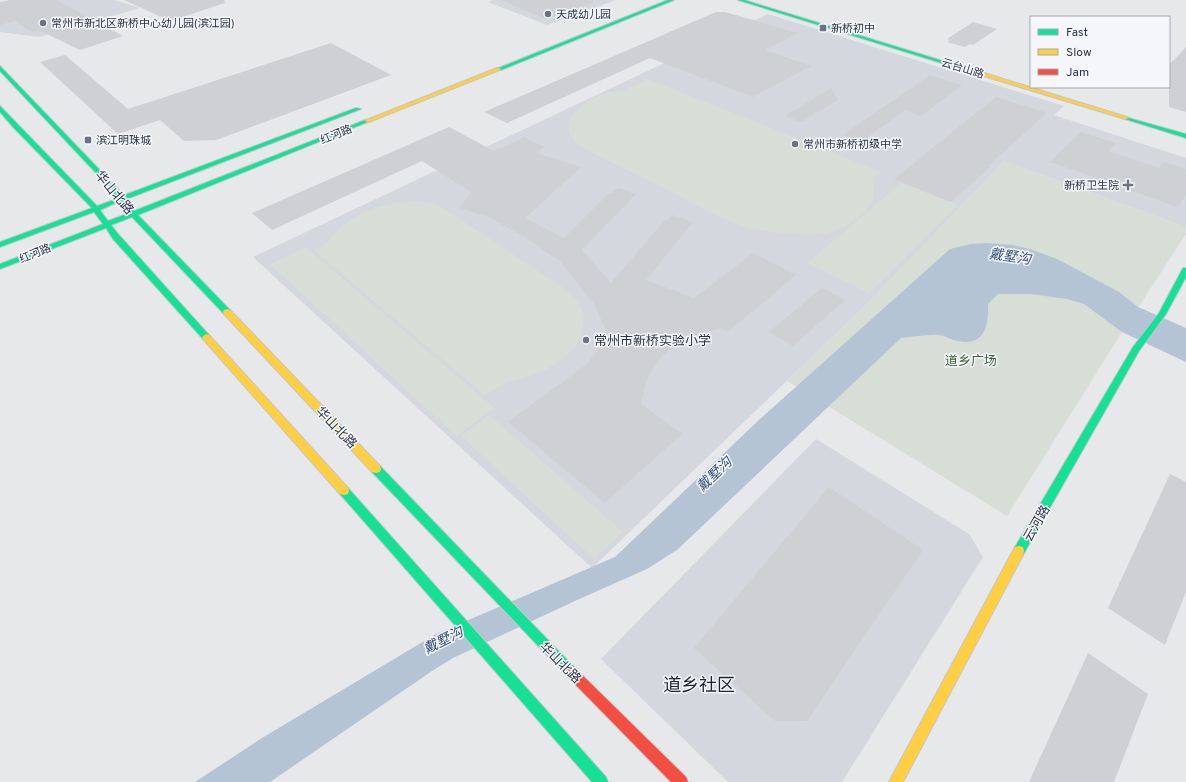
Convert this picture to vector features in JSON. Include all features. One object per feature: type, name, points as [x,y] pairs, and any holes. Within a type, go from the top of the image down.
[{"type":"street","name":"红河路","points":[[0,267],[672,0]]},
{"type":"street","name":"云台山路","points":[[740,0],[1186,136]]},
{"type":"street","name":"华山北路","points":[[0,68],[116,190],[120,200],[538,639],[681,782]]},
{"type":"street","name":"红河路","points":[[0,245],[369,105]]},
{"type":"street","name":"华山北路","points":[[0,108],[96,209],[116,237],[446,606],[601,782]]},
{"type":"street","name":"云河路","points":[[896,782],[1018,553],[1136,349],[1162,314],[1186,270]]},
{"type":"shaded area","name":"常州市新北区新桥中心幼儿园(滨江园)","points":[[55,0],[114,0],[140,8],[39,37],[0,32],[0,14]]},
{"type":"shaded area","name":"天成幼儿园","points":[[493,0],[616,0],[547,25],[488,2]]},
{"type":"shaded area","name":"常州市新桥实验小学","points":[[768,14],[1064,106],[1054,115],[1186,158],[1186,227],[1004,161],[873,298],[592,568],[253,257]]},
{"type":"shaded area","points":[[816,439],[969,534],[983,557],[842,782],[728,782],[601,659]]},
{"type":"green space","points":[[648,79],[882,172],[873,179],[874,196],[870,206],[863,214],[843,228],[828,233],[804,235],[753,229],[731,222],[710,212],[590,152],[578,145],[573,140],[570,134],[570,121],[573,115],[583,105],[602,94],[629,88]]},
{"type":"green space","name":"道乡广场","points":[[1004,161],[1186,227],[1186,234],[1122,332],[1007,516],[787,381],[873,298]]},
{"type":"green space","points":[[901,183],[959,205],[869,293],[807,263]]},
{"type":"green space","points":[[415,201],[435,204],[448,211],[562,287],[578,301],[584,315],[582,331],[576,346],[563,358],[546,370],[525,378],[507,382],[485,396],[313,250],[326,244],[341,227],[367,211],[385,205]]},
{"type":"green space","points":[[306,247],[495,408],[456,436],[270,264]]},
{"type":"green space","points":[[489,415],[623,532],[594,559],[461,436]]},
{"type":"water","name":"戴墅沟","points":[[987,243],[1013,245],[1030,249],[1057,259],[1119,292],[1138,307],[1186,328],[1186,362],[1122,332],[1084,304],[1067,299],[1030,294],[998,294],[988,304],[988,319],[984,332],[974,341],[958,341],[941,335],[924,335],[901,338],[677,550],[647,569],[453,658],[270,782],[195,782],[262,738],[436,634],[615,557],[760,419],[950,249],[971,244]]},
{"type":"building","points":[[10,0],[56,0],[123,36],[80,50],[39,30],[33,32],[15,21],[0,25],[0,2]]},
{"type":"building","points":[[124,0],[224,0],[225,3],[170,21]]},
{"type":"building","points":[[501,0],[593,0],[594,2],[546,19]]},
{"type":"building","points":[[716,12],[725,12],[798,33],[765,50],[811,66],[753,97],[650,58],[507,123],[484,112]]},
{"type":"building","points":[[973,22],[997,29],[973,45],[970,44],[965,47],[947,42],[950,40],[947,39]]},
{"type":"building","points":[[331,43],[391,75],[216,140],[184,141],[160,120],[118,134],[40,62],[65,55],[128,109]]},
{"type":"building","points":[[1186,47],[1186,112],[1169,107],[1170,64]]},
{"type":"building","points":[[930,75],[962,85],[921,116],[905,110],[861,142],[843,135]]},
{"type":"building","points":[[831,88],[838,100],[801,122],[785,116]]},
{"type":"building","points":[[996,97],[1047,113],[988,166],[990,167],[951,202],[894,179]]},
{"type":"building","points":[[449,127],[494,151],[525,137],[544,147],[536,153],[581,167],[525,218],[564,238],[610,192],[612,193],[618,188],[636,194],[582,250],[611,283],[665,220],[667,221],[672,215],[693,222],[646,280],[694,298],[753,253],[796,275],[728,332],[721,328],[687,338],[662,356],[646,380],[641,404],[682,434],[605,503],[508,422],[587,364],[600,347],[606,330],[594,304],[560,261],[525,237],[486,216],[460,208],[471,192],[422,161],[272,230],[252,213]]},
{"type":"building","points":[[1081,132],[1116,143],[1108,151],[1159,168],[1164,162],[1186,169],[1186,195],[1178,207],[1095,180],[1097,178],[1050,162]]},
{"type":"building","points":[[822,288],[845,300],[793,346],[769,332]]},
{"type":"building","points":[[1170,474],[1186,482],[1186,592],[1165,645],[1108,608]]},
{"type":"building","points":[[829,487],[923,550],[807,721],[775,721],[694,648]]},
{"type":"building","points":[[1088,653],[1148,694],[1114,782],[1029,782]]},
{"type":"traffic: fast","points":[[499,69],[672,0]]},
{"type":"traffic: fast","points":[[740,0],[979,73]]},
{"type":"traffic: fast","points":[[0,68],[116,190],[120,200],[227,312]]},
{"type":"traffic: fast","points":[[0,108],[15,126],[90,201],[116,237],[206,337]]},
{"type":"traffic: fast","points":[[0,245],[358,109]]},
{"type":"traffic: fast","points":[[1127,118],[1186,136]]},
{"type":"traffic: fast","points":[[0,267],[367,121]]},
{"type":"traffic: fast","points":[[1019,551],[1136,349],[1162,314],[1186,270]]},
{"type":"traffic: fast","points":[[376,469],[572,673]]},
{"type":"traffic: fast","points":[[344,491],[601,782]]},
{"type":"traffic: slow","points":[[367,121],[499,69]]},
{"type":"traffic: slow","points":[[979,73],[1127,118]]},
{"type":"traffic: slow","points":[[227,312],[376,469]]},
{"type":"traffic: slow","points":[[206,337],[344,491]]},
{"type":"traffic: slow","points":[[896,782],[1019,551]]},
{"type":"traffic: jam","points":[[572,673],[681,782]]},
{"type":"place","name":"天成幼儿园","points":[[548,14]]},
{"type":"place","name":"常州市新北区新桥中心幼儿园(滨江园)","points":[[43,23]]},
{"type":"place","name":"新桥初中","points":[[823,28]]},
{"type":"place","name":"滨江明珠城","points":[[88,140]]},
{"type":"place","name":"常州市新桥初级中学","points":[[795,144]]},
{"type":"place","name":"新桥卫生院","points":[[1128,185]]},
{"type":"place","name":"常州市新桥实验小学","points":[[586,340]]},
{"type":"district","name":"道乡社区","points":[[699,685]]}]
